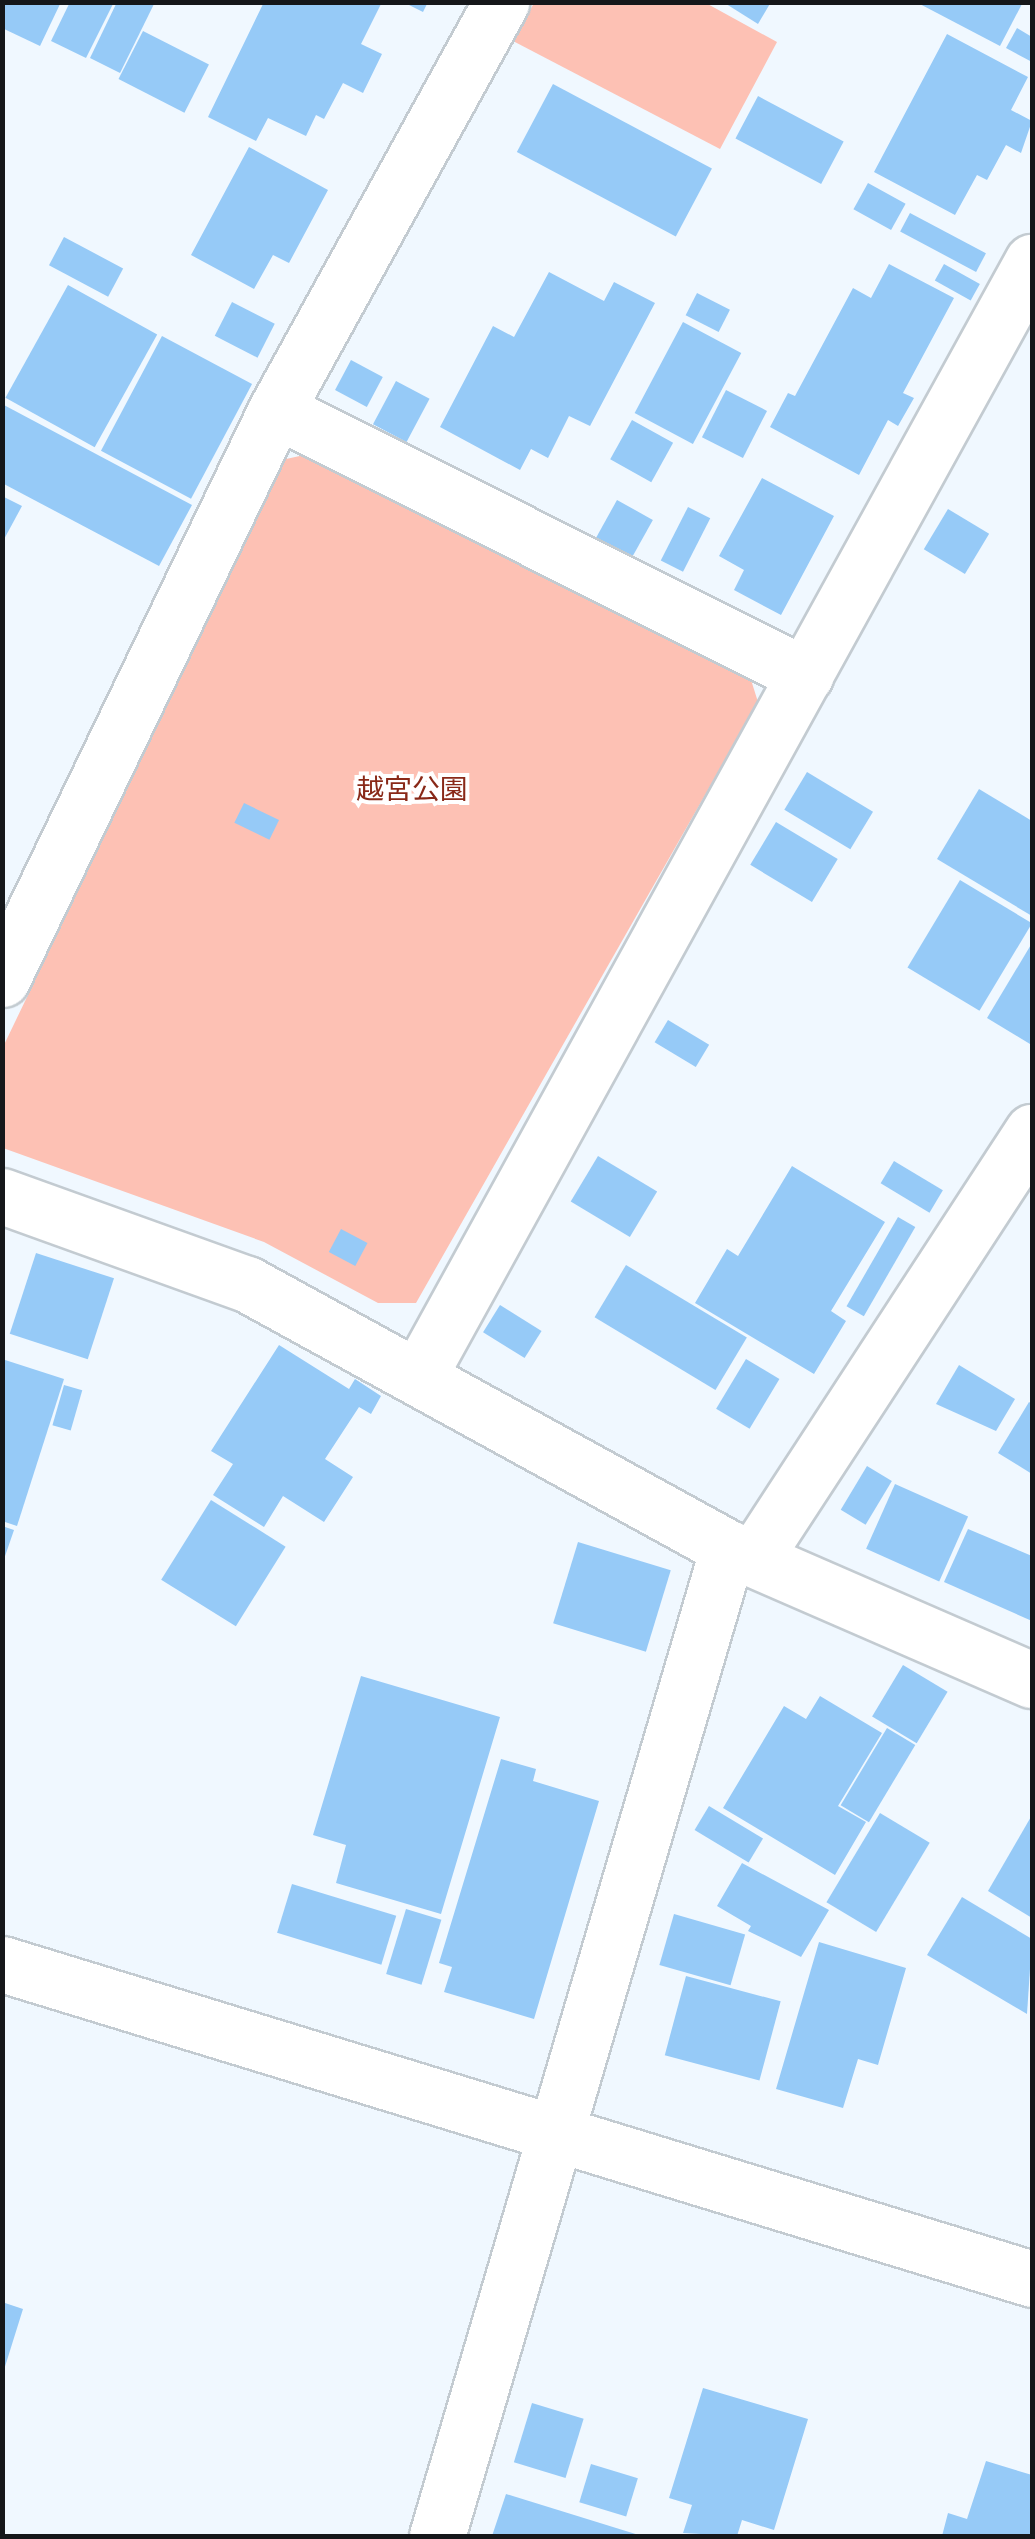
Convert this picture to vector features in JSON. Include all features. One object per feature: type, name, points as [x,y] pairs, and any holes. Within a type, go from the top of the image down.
[{"type":"street","points":[[2,980],[276,410],[501,2]]},
{"type":"street","points":[[418,1375],[1032,262]]},
{"type":"street","points":[[276,410],[805,675]]},
{"type":"street","points":[[437,2536],[556,2132],[741,1553],[1032,1132]]},
{"type":"street","points":[[2,1196],[246,1284],[741,1553],[1032,1680]]},
{"type":"street","points":[[2,1964],[1032,2279]]},
{"type":"green space","points":[[704,2],[777,42],[720,149],[513,41],[534,3]]},
{"type":"green space","name":"越宮公園","points":[[318,452],[746,664],[758,702],[416,1303],[378,1303],[264,1242],[3,1148],[2,1049],[286,459]]},
{"type":"building","points":[[2,2],[61,2],[40,46],[2,28]]},
{"type":"building","points":[[70,2],[114,2],[86,58],[51,41]]},
{"type":"building","points":[[117,2],[155,2],[120,73],[90,58]]},
{"type":"building","points":[[264,2],[382,2],[361,44],[382,54],[363,93],[343,83],[324,119],[316,115],[306,136],[268,118],[256,141],[208,117]]},
{"type":"building","points":[[403,2],[428,2],[423,12]]},
{"type":"building","points":[[723,2],[771,2],[758,24]]},
{"type":"building","points":[[916,2],[1023,2],[1000,46]]},
{"type":"building","points":[[1017,28],[1032,37],[1032,62],[1006,48]]},
{"type":"building","points":[[143,31],[209,65],[184,113],[118,79]]},
{"type":"building","points":[[947,34],[1028,77],[1011,110],[1032,121],[1021,153],[1006,145],[987,180],[977,175],[955,215],[874,172]]},
{"type":"building","points":[[553,84],[712,169],[676,236],[517,152]]},
{"type":"building","points":[[758,96],[844,142],[821,184],[735,138]]},
{"type":"building","points":[[249,147],[328,190],[289,263],[273,255],[254,289],[191,255]]},
{"type":"building","points":[[868,183],[906,204],[891,230],[853,209]]},
{"type":"building","points":[[910,213],[986,253],[976,272],[900,232]]},
{"type":"building","points":[[64,237],[123,268],[108,297],[49,265]]},
{"type":"building","points":[[889,264],[954,298],[903,393],[914,398],[898,426],[888,420],[859,475],[770,427],[788,393],[795,396],[853,288],[871,298]]},
{"type":"building","points":[[944,264],[980,284],[971,300],[935,281]]},
{"type":"building","points":[[549,272],[604,301],[614,282],[655,303],[590,426],[569,416],[548,458],[531,449],[520,470],[440,427],[493,326],[514,337]]},
{"type":"building","points":[[68,285],[157,334],[95,447],[5,398]]},
{"type":"building","points":[[697,293],[730,310],[719,332],[686,315]]},
{"type":"building","points":[[232,302],[275,324],[258,358],[215,336]]},
{"type":"building","points":[[683,322],[741,353],[693,444],[635,413]]},
{"type":"building","points":[[162,336],[252,384],[191,499],[101,451]]},
{"type":"building","points":[[351,360],[383,377],[367,407],[335,390]]},
{"type":"building","points":[[396,381],[430,399],[407,442],[373,424]]},
{"type":"building","points":[[726,390],[767,411],[743,458],[702,437]]},
{"type":"building","points":[[2,404],[192,505],[159,566],[2,483]]},
{"type":"building","points":[[632,420],[673,443],[651,482],[610,459]]},
{"type":"building","points":[[762,478],[834,516],[781,615],[734,590],[744,570],[719,556]]},
{"type":"building","points":[[2,496],[22,506],[2,543]]},
{"type":"building","points":[[617,500],[653,520],[632,558],[596,538]]},
{"type":"building","points":[[688,507],[710,518],[683,572],[661,560]]},
{"type":"building","points":[[948,509],[989,534],[965,574],[924,549]]},
{"type":"building","points":[[807,772],[873,812],[850,849],[784,810]]},
{"type":"building","points":[[979,789],[1032,821],[1032,916],[937,859]]},
{"type":"building","points":[[244,803],[279,820],[269,840],[234,823]]},
{"type":"building","points":[[776,822],[838,859],[812,902],[750,865]]},
{"type":"building","points":[[960,880],[1032,923],[979,1011],[907,967]]},
{"type":"building","points":[[1032,943],[1032,1039],[1030,1044],[987,1018]]},
{"type":"building","points":[[668,1020],[709,1045],[696,1067],[655,1042]]},
{"type":"building","points":[[598,1156],[657,1192],[630,1237],[571,1201]]},
{"type":"building","points":[[894,1161],[943,1190],[929,1213],[881,1183]]},
{"type":"building","points":[[792,1166],[885,1222],[831,1311],[846,1321],[814,1374],[695,1303],[727,1249],[738,1256]]},
{"type":"building","points":[[898,1217],[915,1227],[864,1316],[846,1306]]},
{"type":"building","points":[[341,1229],[367,1243],[355,1266],[329,1252]]},
{"type":"building","points":[[36,1253],[114,1278],[88,1359],[10,1334]]},
{"type":"building","points":[[626,1265],[747,1338],[715,1390],[595,1317]]},
{"type":"building","points":[[500,1305],[542,1331],[525,1358],[483,1332]]},
{"type":"building","points":[[279,1345],[349,1389],[355,1379],[381,1396],[371,1414],[359,1407],[325,1459],[353,1477],[324,1522],[283,1496],[264,1527],[213,1495],[233,1464],[211,1451]]},
{"type":"building","points":[[2,1359],[64,1379],[17,1526],[2,1521]]},
{"type":"building","points":[[746,1359],[779,1379],[750,1429],[716,1409]]},
{"type":"building","points":[[959,1365],[1015,1399],[996,1431],[936,1404]]},
{"type":"building","points":[[64,1385],[82,1390],[71,1431],[52,1425]]},
{"type":"building","points":[[1029,1402],[1032,1404],[1032,1474],[998,1453]]},
{"type":"building","points":[[867,1466],[892,1481],[866,1525],[841,1510]]},
{"type":"building","points":[[895,1484],[968,1517],[939,1581],[866,1549]]},
{"type":"building","points":[[211,1500],[286,1547],[236,1626],[161,1580]]},
{"type":"building","points":[[2,1526],[14,1530],[3,1562],[2,1562]]},
{"type":"building","points":[[968,1529],[1032,1556],[1032,1621],[944,1582]]},
{"type":"building","points":[[578,1542],[671,1570],[646,1652],[553,1623]]},
{"type":"building","points":[[903,1665],[948,1692],[917,1743],[872,1716]]},
{"type":"building","points":[[361,1676],[500,1717],[441,1914],[336,1883],[346,1845],[313,1835]]},
{"type":"building","points":[[820,1696],[882,1733],[838,1806],[866,1822],[835,1875],[723,1808],[784,1706],[806,1719]]},
{"type":"building","points":[[887,1728],[915,1745],[869,1822],[841,1805]]},
{"type":"building","points":[[501,1759],[536,1769],[533,1781],[599,1801],[534,2019],[444,1992],[452,1967],[439,1963]]},
{"type":"building","points":[[709,1806],[763,1838],[749,1862],[695,1830]]},
{"type":"building","points":[[880,1813],[930,1843],[876,1932],[826,1902]]},
{"type":"building","points":[[1032,1815],[1032,1918],[988,1891]]},
{"type":"building","points":[[742,1863],[829,1910],[801,1957],[748,1931],[751,1926],[717,1906]]},
{"type":"building","points":[[292,1884],[396,1916],[381,1965],[277,1933]]},
{"type":"building","points":[[962,1897],[1032,1939],[1027,2014],[927,1955]]},
{"type":"building","points":[[406,1909],[441,1920],[422,1985],[386,1974]]},
{"type":"building","points":[[674,1914],[745,1934],[731,1985],[659,1965]]},
{"type":"building","points":[[819,1942],[906,1968],[878,2065],[858,2059],[843,2108],[776,2089]]},
{"type":"building","points":[[686,1976],[781,2001],[759,2081],[665,2055]]},
{"type":"building","points":[[2,2302],[23,2309],[3,2373],[2,2373]]},
{"type":"building","points":[[703,2388],[808,2419],[774,2530],[742,2520],[737,2536],[683,2533],[692,2505],[669,2498]]},
{"type":"building","points":[[532,2403],[584,2419],[566,2478],[514,2462]]},
{"type":"building","points":[[986,2461],[1032,2475],[1032,2536],[942,2536],[948,2513],[967,2519]]},
{"type":"building","points":[[591,2464],[638,2478],[626,2517],[579,2502]]},
{"type":"building","points":[[506,2494],[642,2536],[492,2536]]}]
